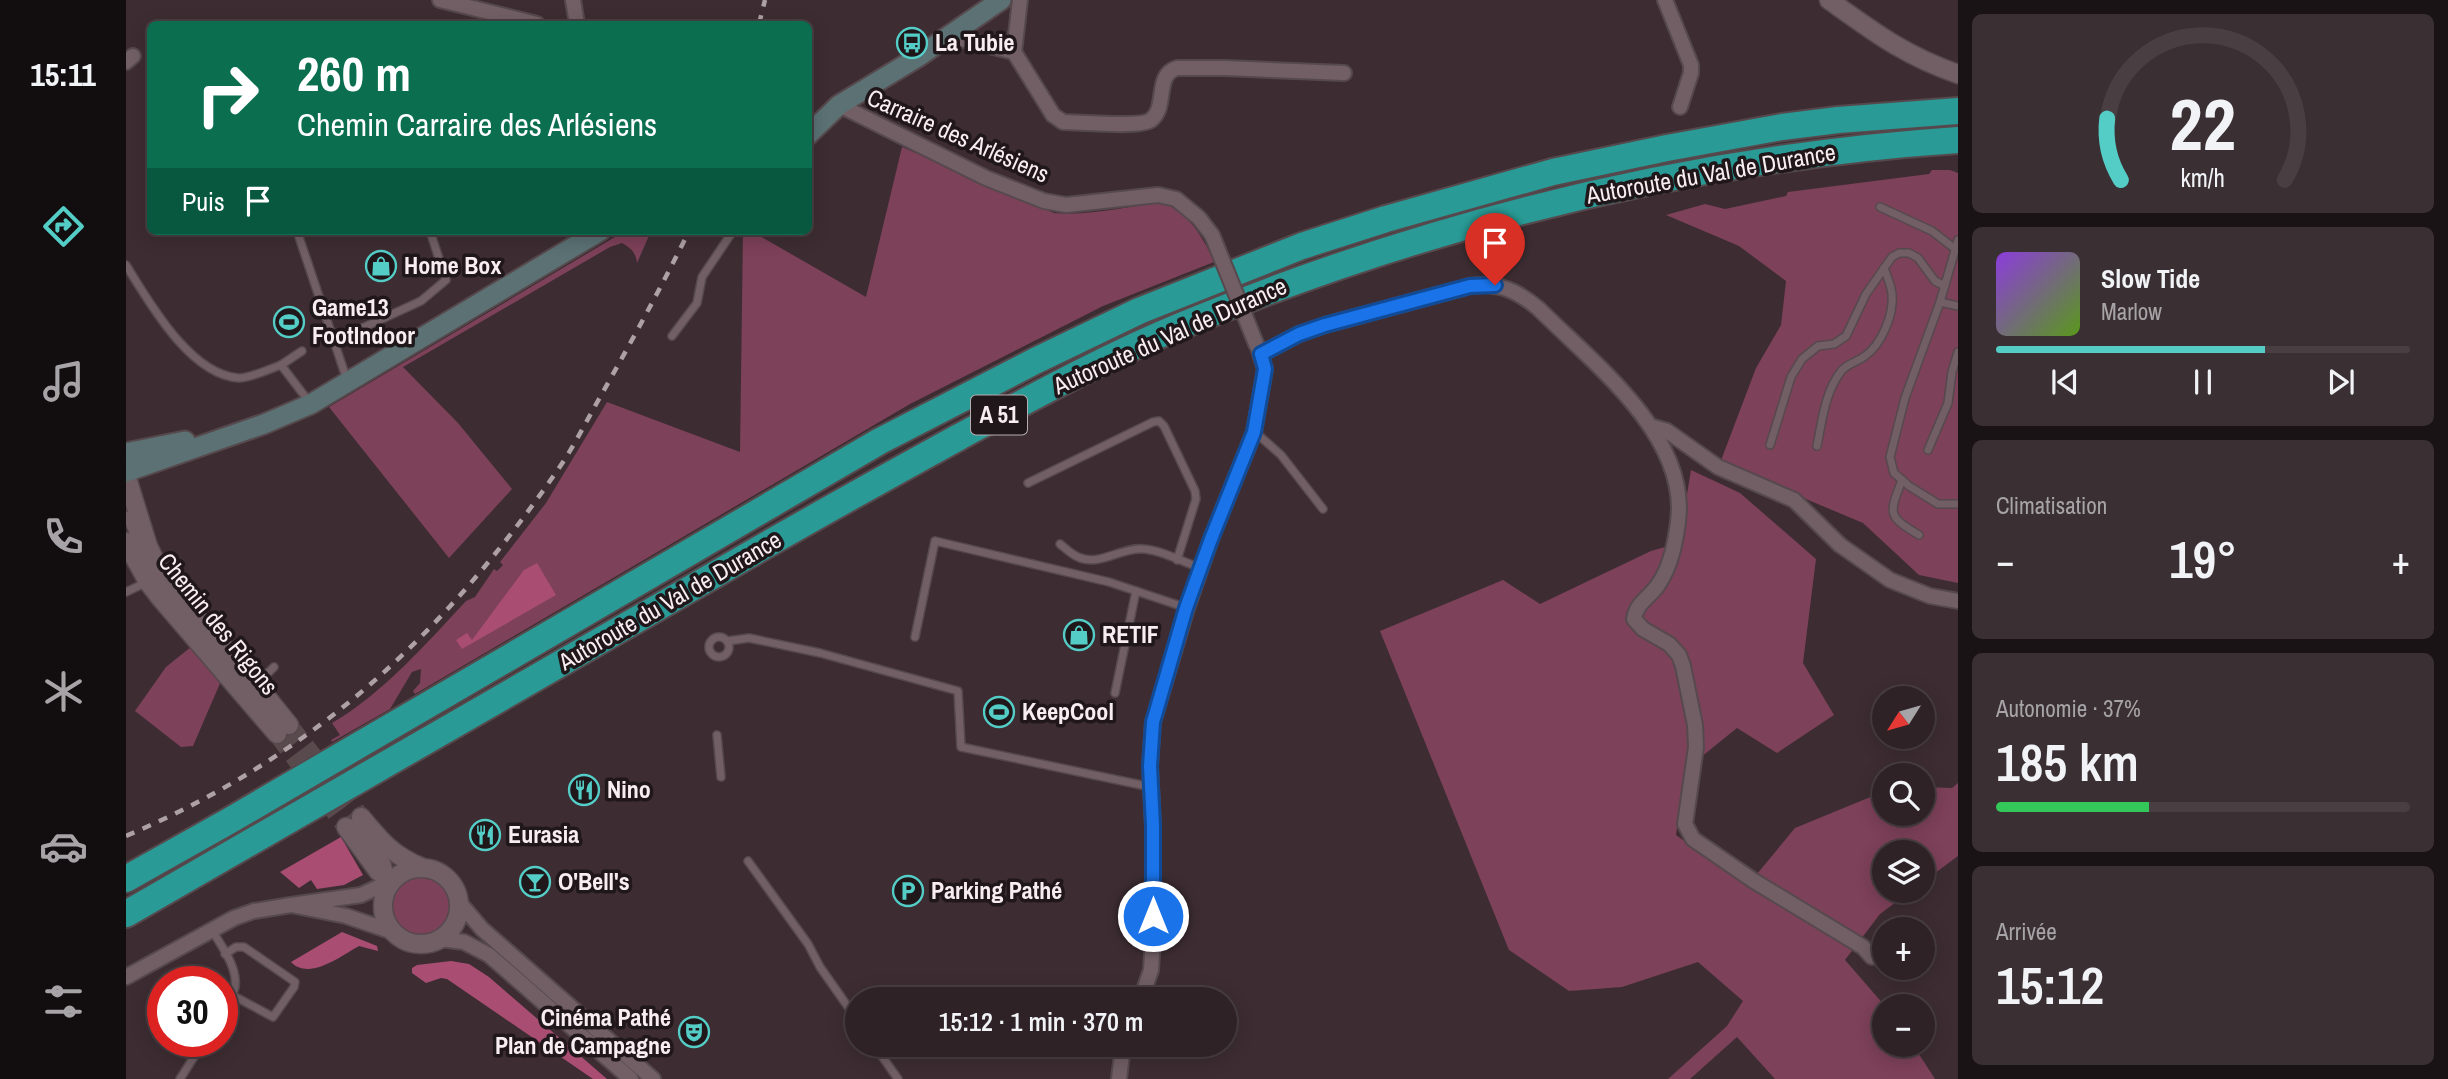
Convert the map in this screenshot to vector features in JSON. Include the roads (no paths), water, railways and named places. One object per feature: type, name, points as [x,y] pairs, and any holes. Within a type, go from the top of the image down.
[{"type":"highway","name":"Autoroute du Val de Durance","points":[[126,878],[229,821],[880,441],[1035,360],[1139,311],[1301,246],[1553,172],[1771,129],[1838,120],[1958,111]]},
{"type":"highway","name":"Autoroute du Val de Durance","points":[[126,914],[290,822],[876,481],[1102,361],[1180,326],[1343,264],[1471,223],[1519,211],[1718,169],[1813,153],[1958,140]]},
{"type":"main road","points":[[812,131],[839,105],[950,36],[1001,0]]},
{"type":"main road","points":[[126,474],[311,404],[593,235]]},
{"type":"main road","points":[[126,453],[264,424]]},
{"type":"street","points":[[440,0],[525,21]]},
{"type":"street","points":[[573,0],[576,21]]},
{"type":"street","points":[[1020,0],[1014,52],[1053,115],[1063,122],[1138,124],[1151,120],[1158,110],[1165,76],[1177,68],[1344,73]]},
{"type":"street","points":[[1665,0],[1691,65],[1680,107]]},
{"type":"street","points":[[1829,0],[1889,43],[1924,62],[1958,74]]},
{"type":"street","points":[[1847,0],[1924,51],[1958,64]]},
{"type":"street","points":[[950,36],[1014,52]]},
{"type":"street","name":"Carraire des Arlésiens","points":[[839,105],[986,178],[1045,201],[1066,205],[1157,195],[1176,199],[1199,218],[1212,235],[1259,350]]},
{"type":"street","points":[[1145,987],[1151,970],[1152,949],[1150,766],[1153,722],[1186,608],[1254,432],[1265,369],[1259,350],[1325,325],[1470,286],[1495,285],[1516,292],[1539,309],[1622,391],[1650,426],[1673,474],[1679,509],[1673,551],[1658,585],[1638,606],[1634,619],[1643,629],[1669,645],[1679,655],[1683,666],[1695,724],[1696,747],[1685,824],[1688,832],[1693,839],[1754,881],[1863,947],[1871,957]]},
{"type":"street","points":[[1650,426],[1667,431],[1717,467],[1794,500],[1840,545],[1890,580],[1930,596],[1958,601]]},
{"type":"street","name":"Chemin des Rigons","points":[[126,474],[148,546],[160,571],[174,592],[241,669],[251,691]]},
{"type":"street","name":"Chemin des Rigons","points":[[126,542],[148,582],[251,691],[283,730]]},
{"type":"street","points":[[391,881],[378,871],[354,822],[402,859],[444,874],[456,891],[459,902],[482,929],[653,1079]]},
{"type":"street","points":[[126,977],[234,918],[254,911],[361,895],[409,869],[421,867]]},
{"type":"street","points":[[391,881],[382,901],[383,912],[393,932]]},
{"type":"street","points":[[291,905],[346,916],[393,932],[411,943],[431,943],[440,939],[455,923],[459,902]]},
{"type":"street","points":[[440,939],[464,942],[489,955],[631,1079]]},
{"type":"street","points":[[1119,1079],[1122,1057]]},
{"type":"lane","points":[[1880,207],[1932,231],[1954,248]]},
{"type":"lane","points":[[298,235],[348,383]]},
{"type":"lane","points":[[332,335],[358,330],[421,301],[446,280],[431,235]]},
{"type":"lane","points":[[672,336],[697,303],[702,277],[730,235]]},
{"type":"lane","points":[[1958,240],[1940,302],[1905,398],[1891,457],[1894,473],[1902,480],[1938,504],[1958,504]]},
{"type":"lane","points":[[1770,445],[1791,377],[1802,359],[1818,346],[1834,344],[1846,336],[1866,294],[1892,257],[1899,253],[1909,253],[1918,258],[1935,281],[1945,286]]},
{"type":"lane","points":[[126,265],[172,335],[209,368],[240,378],[281,365],[302,351]]},
{"type":"lane","points":[[1817,446],[1825,405],[1833,385],[1841,371],[1871,351],[1890,316],[1892,295],[1884,268]]},
{"type":"lane","points":[[1940,302],[1958,306]]},
{"type":"lane","points":[[1928,450],[1948,403],[1958,352]]},
{"type":"lane","points":[[281,365],[311,404]]},
{"type":"lane","points":[[1028,483],[1159,421],[1164,426],[1195,491],[1196,499],[1177,560]]},
{"type":"lane","points":[[1254,432],[1281,455],[1323,509]]},
{"type":"lane","points":[[1902,480],[1891,507],[1892,515],[1897,522],[1919,535]]},
{"type":"lane","name":"Chemin des Rigons","points":[[126,514],[144,560],[164,592],[210,645],[241,669]]},
{"type":"lane","points":[[915,637],[935,541],[1109,582],[1186,608]]},
{"type":"lane","points":[[1060,544],[1077,557],[1088,560],[1135,548],[1147,549],[1201,568]]},
{"type":"lane","points":[[126,592],[148,582]]},
{"type":"lane","points":[[1115,693],[1136,591]]},
{"type":"lane","points":[[728,642],[748,638],[820,653],[958,691],[961,747],[1152,787]]},
{"type":"lane","points":[[251,691],[274,667]]},
{"type":"lane","points":[[717,735],[721,777]]},
{"type":"lane","points":[[748,862],[808,944],[820,967],[845,1003]]},
{"type":"lane","points":[[212,930],[230,966]]},
{"type":"lane","points":[[225,954],[236,947],[244,947],[295,982],[273,1017],[238,998]]},
{"type":"lane","points":[[180,1079],[194,1057]]},
{"type":"lane","points":[[882,1057],[898,1079]]},
{"type":"tunnel","points":[[289,725],[361,817]]},
{"type":"tunnel","points":[[277,734],[346,827]]},
{"type":"railway","points":[[760,21],[765,0]]},
{"type":"railway","points":[[126,836],[194,804],[257,768],[370,685],[421,637],[469,585],[559,468],[634,337],[687,235]]},
{"type":"place","name":"La Tubie","points":[[912,43]]},
{"type":"place","name":"Home Box","points":[[381,266]]},
{"type":"place","name":"Game13 FootIndoor","points":[[289,322]]},
{"type":"place","name":"RETIF","points":[[1079,635]]},
{"type":"place","name":"KeepCool","points":[[999,712]]},
{"type":"place","name":"Nino","points":[[584,790]]},
{"type":"place","name":"Eurasia","points":[[485,835]]},
{"type":"place","name":"O'Bell's","points":[[535,882]]},
{"type":"place","name":"Parking Pathé","points":[[908,891]]},
{"type":"place","name":"Cinéma Pathé Plan de Campagne","points":[[694,1032]]}]
